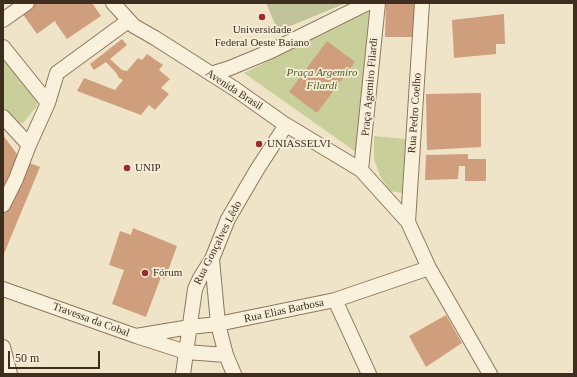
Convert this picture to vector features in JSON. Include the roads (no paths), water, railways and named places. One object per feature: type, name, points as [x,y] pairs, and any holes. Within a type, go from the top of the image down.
[{"type":"street","points":[[3,20],[27,3]]},
{"type":"street","name":"Avenida Brasil","points":[[113,3],[134,26],[211,74],[286,125],[361,170],[408,222]]},
{"type":"street","points":[[211,74],[271,51],[368,3]]},
{"type":"street","name":"Praça Agemiro Filardi","points":[[361,170],[378,3]]},
{"type":"street","name":"Rua Pedro Coelho","points":[[408,222],[422,3]]},
{"type":"street","points":[[3,205],[16,179],[29,145],[48,103],[57,73],[128,21]]},
{"type":"street","points":[[3,47],[48,103]]},
{"type":"street","points":[[3,118],[29,145]]},
{"type":"street","name":"Rua Gonçalves Lêdo","points":[[183,374],[195,289],[212,259],[228,219],[258,168],[286,125]]},
{"type":"street","points":[[408,222],[429,268],[490,374]]},
{"type":"street","points":[[212,259],[218,324],[226,355],[234,374]]},
{"type":"street","name":"Rua Elias Barbosa","points":[[136,336],[218,324],[335,300],[429,268]]},
{"type":"street","name":"Travessa da Cobal","points":[[3,289],[186,352],[226,355]]},
{"type":"street","points":[[335,300],[369,374]]},
{"type":"street","points":[[3,347],[10,374]]},
{"type":"place","name":"Universidade Federal Oeste Baiano","points":[[262,17]]},
{"type":"place","name":"UNIASSELVI","points":[[259,144]]},
{"type":"place","name":"UNIP","points":[[127,168]]},
{"type":"place","name":"Fórum","points":[[145,273]]},
{"type":"park label","name":"Praça Argemiro Filardi","points":[[322,79]]}]
